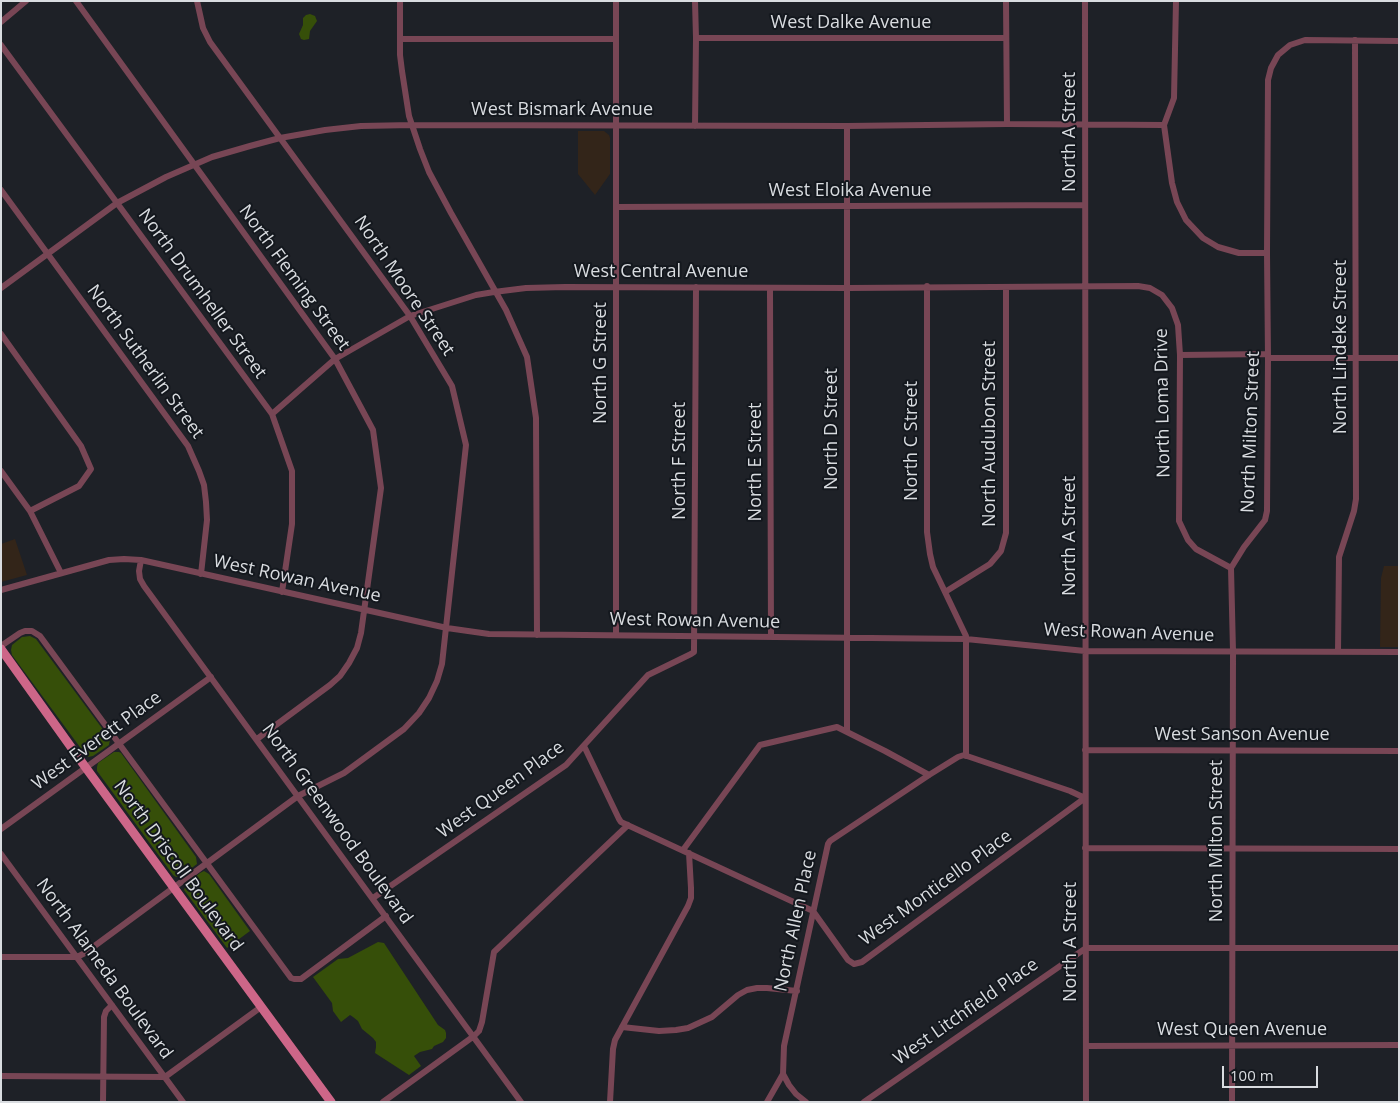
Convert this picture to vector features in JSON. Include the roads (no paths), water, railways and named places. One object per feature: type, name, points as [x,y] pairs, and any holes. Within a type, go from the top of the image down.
[{"type":"main road","name":"North Driscoll Boulevard","points":[[1,648],[86,768],[330,1102]]},
{"type":"street","points":[[1,22],[26,1]]},
{"type":"street","name":"North Fleming Street","points":[[76,1],[334,359],[373,430],[381,488],[361,633],[357,648],[340,676],[257,739]]},
{"type":"street","name":"North Moore Street","points":[[77,957],[298,796],[344,773],[404,729],[419,713],[437,681],[442,664],[447,628],[466,445],[452,386],[410,316],[210,42],[202,28],[197,1]]},
{"type":"street","points":[[400,1],[400,55],[409,116],[420,149],[429,172],[494,292],[506,310],[527,357],[536,418],[537,635]]},
{"type":"street","name":"North G Street","points":[[616,1],[616,635]]},
{"type":"street","points":[[695,1],[695,126]]},
{"type":"street","points":[[1006,1],[1006,124]]},
{"type":"street","name":"North A Street","points":[[1085,1],[1086,1102]]},
{"type":"street","points":[[1176,1],[1174,98],[1164,125],[1172,184],[1177,202],[1186,220],[1202,238],[1218,247],[1239,253],[1267,253]]},
{"type":"street","name":"West Dalke Avenue","points":[[696,38],[1006,38]]},
{"type":"street","points":[[400,39],[616,39]]},
{"type":"street","name":"North Milton Street","points":[[1232,1102],[1233,651],[1231,568],[1244,547],[1265,520],[1267,511],[1268,80],[1271,68],[1278,55],[1290,45],[1305,40],[1355,40]]},
{"type":"street","points":[[1355,40],[1399,41]]},
{"type":"street","name":"North Lindeke Street","points":[[1338,652],[1338,557],[1354,511],[1356,499],[1355,40]]},
{"type":"street","name":"North Drumheller Street","points":[[1,46],[272,414],[292,471],[292,524],[282,592]]},
{"type":"street","name":"West Bismark Avenue","points":[[1,288],[117,203],[166,177],[222,154],[280,138],[325,130],[361,126],[412,125],[1164,125]]},
{"type":"street","name":"North D Street","points":[[847,126],[847,732]]},
{"type":"street","name":"North Sutherlin Street","points":[[1,190],[188,446],[204,485],[206,502],[207,520],[201,574]]},
{"type":"street","name":"West Eloika Avenue","points":[[616,207],[1085,205]]},
{"type":"street","name":"North C Street","points":[[926,286],[926,532],[933,567],[945,592]]},
{"type":"street","name":"North Loma Drive","points":[[1086,287],[1138,286],[1150,288],[1162,295],[1172,308],[1176,317],[1180,355],[1179,521],[1188,540],[1196,549],[1231,568]]},
{"type":"street","name":"West Central Avenue","points":[[272,414],[334,359],[410,316],[476,295],[494,292],[538,288],[616,287],[1086,287]]},
{"type":"street","name":"North F Street","points":[[695,635],[696,287]]},
{"type":"street","name":"North Audubon Street","points":[[945,592],[990,564],[1001,551],[1006,533],[1006,287]]},
{"type":"street","name":"North E Street","points":[[770,288],[771,637]]},
{"type":"street","points":[[1,334],[81,446],[91,469],[79,486],[30,511]]},
{"type":"street","points":[[1180,355],[1399,358]]},
{"type":"street","points":[[1,471],[30,511],[61,573]]},
{"type":"street","name":"West Rowan Avenue","points":[[1,590],[109,560],[124,559],[141,560],[447,628],[489,634],[966,639],[1085,651],[1399,652]]},
{"type":"street","name":"North Greenwood Boulevard","points":[[141,560],[139,571],[140,579],[144,586],[521,1102]]},
{"type":"street","points":[[945,592],[966,633],[965,756],[1086,798]]},
{"type":"street","name":"North Driscoll Boulevard","points":[[1,648],[25,631],[32,631],[40,636],[288,975],[294,979],[301,979],[386,916]]},
{"type":"street","name":"West Queen Place","points":[[373,898],[566,765],[648,675],[691,654],[695,648],[695,635]]},
{"type":"street","name":"West Everett Place","points":[[1,829],[210,677]]},
{"type":"street","points":[[610,1102],[615,1040],[688,906],[691,888],[686,851],[760,744],[834,727],[885,751],[929,775]]},
{"type":"street","points":[[383,1102],[474,1036],[482,1022],[494,952],[628,825],[619,819],[584,746]]},
{"type":"street","name":"West Sanson Avenue","points":[[1085,750],[1399,751]]},
{"type":"street","name":"North Allen Place","points":[[767,1102],[783,1074],[784,1046],[830,841],[929,775],[958,757],[965,756]]},
{"type":"street","name":"West Monticello Place","points":[[628,825],[813,911],[848,960],[854,964],[858,963],[1086,798]]},
{"type":"street","points":[[1086,848],[1399,849]]},
{"type":"street","name":"North Alameda Boulevard","points":[[1,854],[183,1102]]},
{"type":"street","points":[[1086,948],[1399,948]]},
{"type":"street","name":"West Litchfield Place","points":[[864,1102],[1086,948]]},
{"type":"street","points":[[1,957],[77,957]]},
{"type":"street","points":[[622,1027],[659,1031],[688,1028],[712,1017],[738,995],[747,990],[767,988],[797,991]]},
{"type":"street","points":[[103,1102],[104,1017],[106,1011],[112,1005]]},
{"type":"street","points":[[1,1076],[165,1077],[261,1007]]},
{"type":"street","name":"West Queen Avenue","points":[[1086,1046],[1399,1045]]},
{"type":"street","points":[[783,1074],[796,1094],[806,1102]]}]
